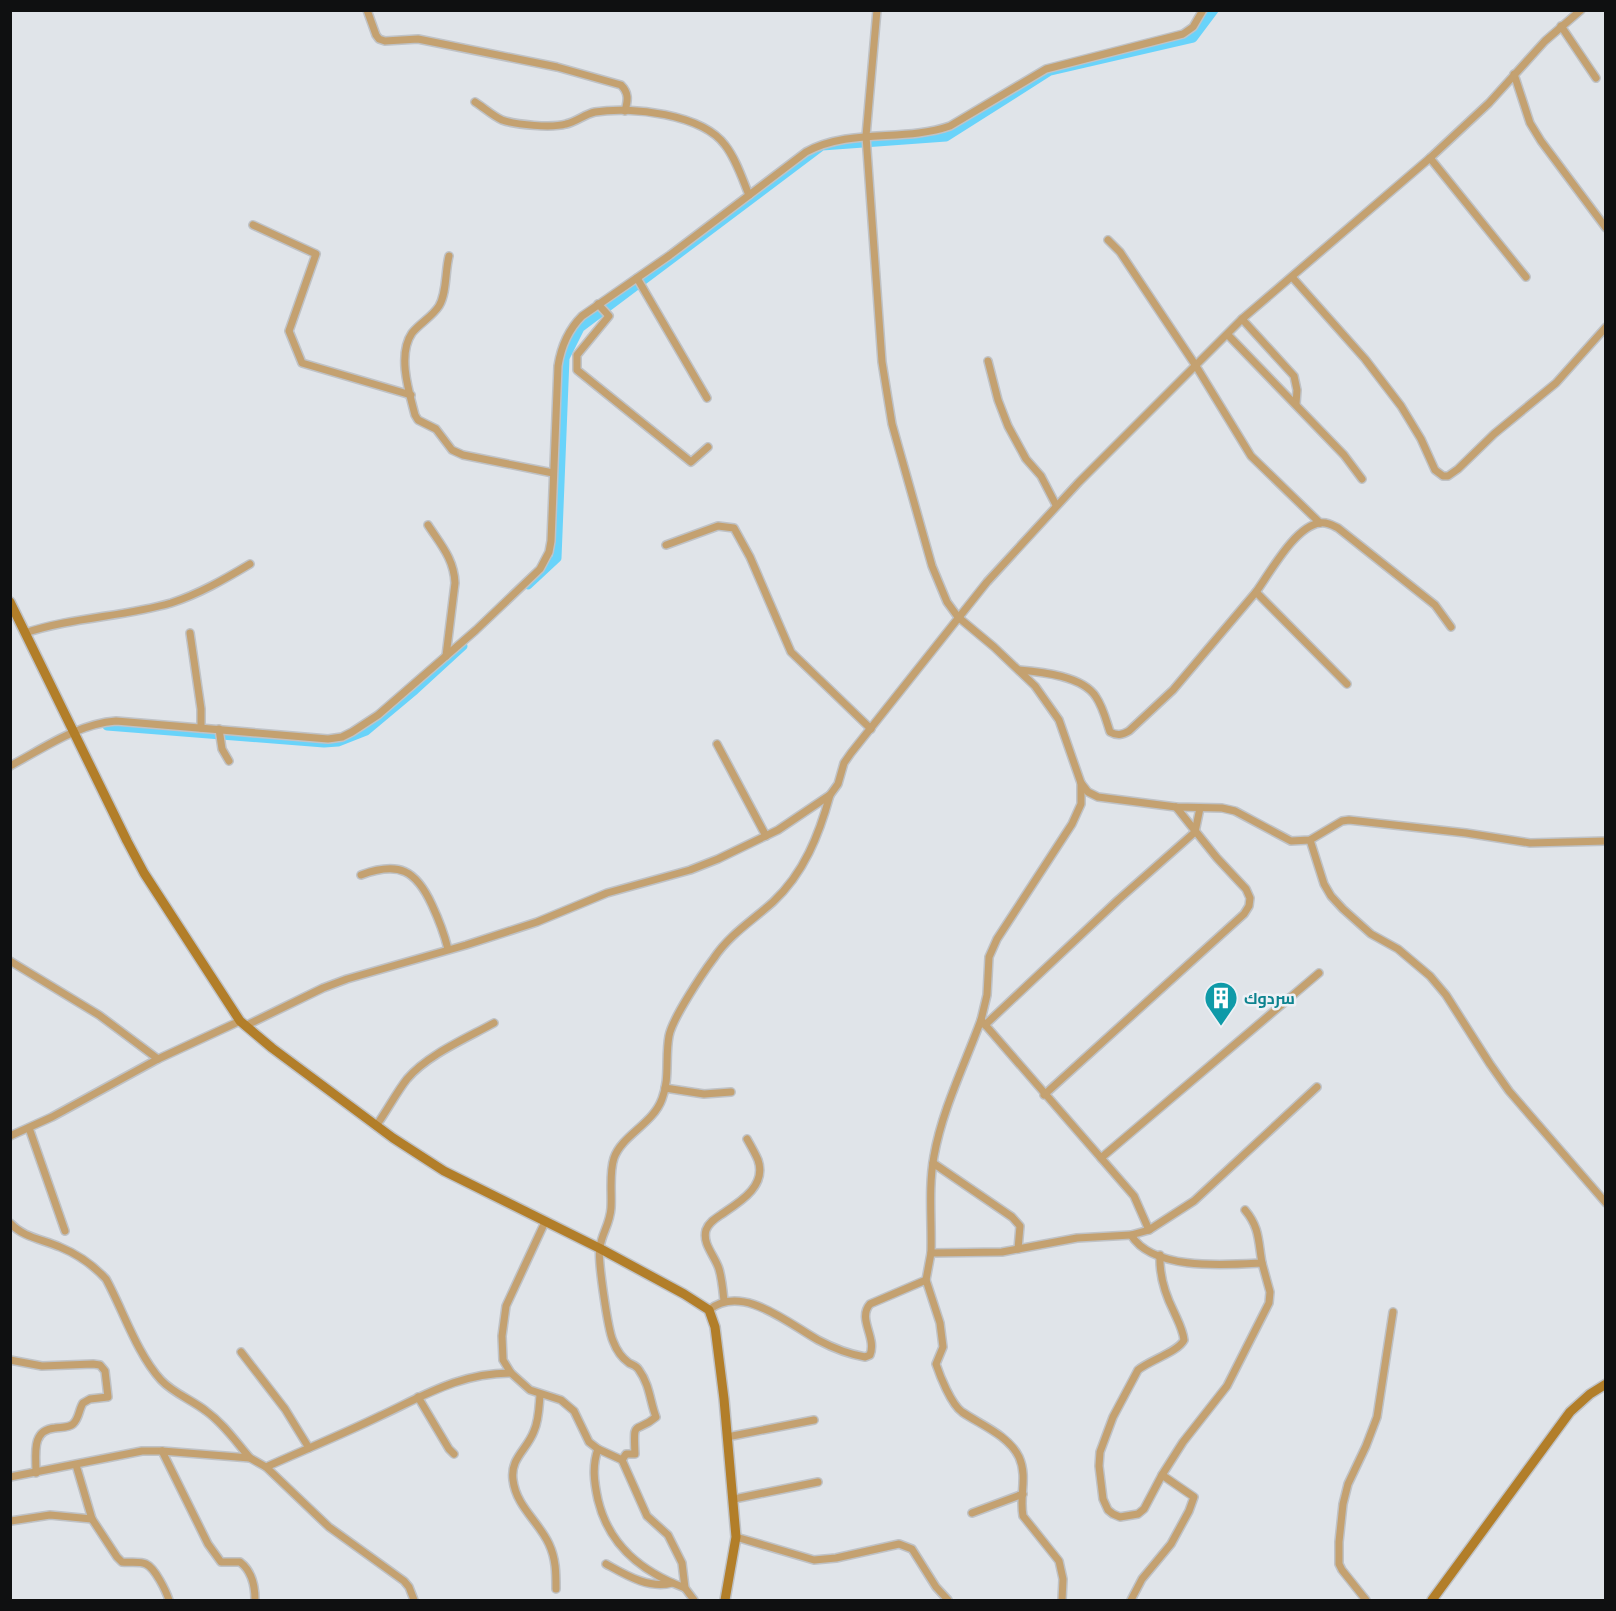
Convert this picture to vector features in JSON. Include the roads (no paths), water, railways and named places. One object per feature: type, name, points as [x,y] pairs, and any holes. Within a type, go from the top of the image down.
[{"type":"main road","points":[[10,602],[144,873],[242,1024],[376,1126],[444,1171],[599,1248],[709,1310],[715,1327],[734,1499],[736,1537],[725,1600]]},
{"type":"main road","points":[[1432,1600],[1565,1418],[1590,1394],[1605,1384]]},
{"type":"street","points":[[367,10],[379,39],[385,41],[418,39],[557,67],[621,85],[626,90],[628,100],[626,111]]},
{"type":"street","points":[[877,10],[866,136],[882,362],[891,424],[932,566],[947,602],[958,617],[1019,670],[1044,697],[1059,720],[1081,783],[1081,804],[1072,824],[997,939],[989,957],[983,1023],[945,1114],[933,1163],[931,1253],[926,1280],[942,1339],[943,1347],[936,1364],[940,1377],[959,1409],[995,1433],[1017,1454],[1024,1474],[1022,1511],[1026,1522],[1059,1561],[1063,1579],[1062,1600]]},
{"type":"street","points":[[10,766],[74,732],[101,722],[116,721],[328,739],[342,737],[378,715],[532,578],[545,562],[551,541],[560,352],[574,325],[598,304],[670,255],[817,146],[866,136],[922,133],[950,126],[1046,69],[1183,34],[1193,27],[1203,10]]},
{"type":"street","points":[[622,1460],[626,1454],[635,1454],[634,1432],[636,1427],[656,1417],[651,1395],[638,1368],[626,1361],[613,1341],[608,1323],[599,1248],[608,1225],[614,1158],[620,1148],[656,1112],[664,1096],[667,1045],[674,1020],[714,957],[724,945],[774,902],[800,871],[816,839],[830,795],[838,784],[844,763],[850,753],[958,617],[1056,505],[1242,319],[1430,158],[1489,103],[1561,26],[1581,10]]},
{"type":"street","points":[[1561,26],[1596,78]]},
{"type":"street","points":[[1514,74],[1530,123],[1605,228]]},
{"type":"street","points":[[475,102],[502,120],[545,126],[569,124],[593,112],[626,111],[674,116],[696,123],[712,132],[725,144],[748,195]]},
{"type":"street","points":[[1430,158],[1526,277]]},
{"type":"street","points":[[253,225],[316,254],[289,331],[302,363],[411,395]]},
{"type":"street","points":[[1108,240],[1120,252],[1196,366],[1251,456],[1320,523]]},
{"type":"street","points":[[449,256],[439,306],[411,335],[406,347],[405,364],[415,415],[418,420],[436,429],[452,450],[463,455],[553,473]]},
{"type":"street","points":[[1292,277],[1365,359],[1401,406],[1421,438],[1435,470],[1443,476],[1448,476],[1458,469],[1494,434],[1556,383],[1605,327]]},
{"type":"street","points":[[637,278],[707,398]]},
{"type":"street","points":[[598,304],[609,316],[577,355],[577,370],[691,462],[708,447]]},
{"type":"street","points":[[1242,319],[1294,376],[1297,390],[1296,404]]},
{"type":"street","points":[[1228,335],[1344,455],[1362,479]]},
{"type":"street","points":[[988,361],[998,400],[1008,426],[1026,459],[1041,476],[1056,505]]},
{"type":"street","points":[[1019,670],[1041,672],[1089,687],[1100,703],[1110,732],[1122,735],[1173,690],[1256,592],[1289,545],[1310,526],[1320,523],[1328,523],[1338,528],[1435,605],[1451,627]]},
{"type":"street","points":[[428,525],[452,562],[455,572],[446,656]]},
{"type":"street","points":[[666,545],[718,526],[734,528],[750,557],[791,652],[871,729]]},
{"type":"street","points":[[26,633],[54,625],[171,603],[218,582],[250,564]]},
{"type":"street","points":[[1256,592],[1347,684]]},
{"type":"street","points":[[190,633],[201,709],[201,728]]},
{"type":"street","points":[[219,729],[222,748],[229,761]]},
{"type":"street","points":[[717,744],[766,836]]},
{"type":"street","points":[[1081,783],[1089,792],[1098,797],[1176,807],[1222,808],[1235,811],[1291,841],[1310,840],[1342,821],[1349,820],[1466,833],[1530,843],[1605,841]]},
{"type":"street","points":[[10,1136],[158,1059],[323,988],[537,922],[607,893],[690,870],[778,831],[830,795]]},
{"type":"street","points":[[1044,1095],[1244,914],[1249,906],[1250,898],[1246,889],[1176,807]]},
{"type":"street","points":[[983,1023],[1195,832],[1200,808]]},
{"type":"street","points":[[1310,840],[1324,884],[1331,896],[1371,933],[1398,949],[1430,976],[1446,995],[1509,1091],[1605,1203]]},
{"type":"street","points":[[362,875],[378,869],[392,868],[403,871],[419,881],[443,928],[448,949]]},
{"type":"street","points":[[10,961],[99,1015],[158,1059]]},
{"type":"street","points":[[1101,1158],[1319,973]]},
{"type":"street","points":[[376,1126],[407,1079],[417,1069],[436,1055],[494,1023]]},
{"type":"street","points":[[983,1023],[1134,1196],[1149,1230]]},
{"type":"street","points":[[931,1253],[1002,1252],[1077,1238],[1131,1235],[1149,1230],[1194,1201],[1317,1087]]},
{"type":"street","points":[[666,1088],[704,1094],[731,1092]]},
{"type":"street","points":[[29,1128],[65,1231]]},
{"type":"street","points":[[724,1301],[719,1270],[705,1239],[707,1227],[713,1220],[746,1198],[756,1184],[759,1173],[758,1162],[747,1140]]},
{"type":"street","points":[[933,1163],[1012,1217],[1020,1227],[1018,1249]]},
{"type":"street","points":[[1160,1256],[1160,1275],[1164,1291],[1183,1332],[1184,1340],[1179,1347],[1148,1362],[1138,1370],[1101,1444],[1100,1474],[1103,1499],[1108,1510],[1120,1517],[1132,1516],[1141,1512],[1187,1435],[1227,1386],[1269,1303],[1270,1292],[1262,1263],[1258,1231],[1254,1221],[1245,1210]]},
{"type":"street","points":[[545,1222],[517,1281],[503,1319],[503,1360],[511,1373],[530,1390],[561,1400],[574,1411],[588,1442],[622,1460],[648,1516],[668,1535],[682,1563],[685,1588],[694,1600]]},
{"type":"street","points":[[10,1223],[17,1230],[36,1240],[60,1246],[100,1273],[106,1279],[129,1328],[158,1377],[168,1387],[207,1411],[231,1434],[250,1458],[266,1467],[334,1531],[404,1581],[410,1587],[414,1600]]},
{"type":"street","points":[[1131,1235],[1137,1245],[1160,1256],[1206,1266],[1262,1263]]},
{"type":"street","points":[[709,1310],[724,1301],[741,1301],[787,1320],[836,1349],[865,1357],[870,1354],[872,1347],[865,1318],[868,1307],[926,1280]]},
{"type":"street","points":[[1366,1600],[1339,1564],[1339,1542],[1343,1504],[1348,1484],[1377,1417],[1393,1312]]},
{"type":"street","points":[[241,1352],[285,1409],[309,1448]]},
{"type":"street","points":[[10,1360],[42,1365],[97,1365],[103,1366],[105,1371],[108,1397],[90,1399],[82,1403],[72,1425],[47,1429],[39,1434],[36,1443],[36,1473]]},
{"type":"street","points":[[266,1467],[418,1397],[470,1377],[511,1373]]},
{"type":"street","points":[[540,1395],[534,1433],[515,1459],[512,1468],[513,1481],[520,1501],[549,1544],[556,1563],[556,1589]]},
{"type":"street","points":[[418,1397],[454,1454]]},
{"type":"street","points":[[727,1437],[814,1420]]},
{"type":"street","points":[[598,1449],[594,1475],[604,1521],[622,1547],[633,1558],[659,1577],[685,1588]]},
{"type":"street","points":[[10,1478],[142,1451],[250,1458]]},
{"type":"street","points":[[162,1451],[208,1544],[221,1562],[240,1562],[249,1571],[255,1590],[255,1600]]},
{"type":"street","points":[[75,1465],[92,1519],[122,1562],[142,1562],[149,1565],[165,1589],[169,1600]]},
{"type":"street","points":[[1131,1600],[1142,1579],[1171,1544],[1194,1497],[1162,1475]]},
{"type":"street","points":[[734,1499],[818,1482]]},
{"type":"street","points":[[972,1513],[1023,1494]]},
{"type":"street","points":[[11,1521],[50,1515],[92,1519]]},
{"type":"street","points":[[736,1537],[814,1560],[836,1558],[891,1545],[906,1545],[912,1549],[936,1587],[948,1600]]},
{"type":"street","points":[[606,1564],[644,1582],[657,1585],[672,1583]]},
{"type":"waterway","points":[[528,585],[557,558],[565,358],[580,328],[822,146],[946,137],[1050,71],[1193,38],[1214,10]]},
{"type":"waterway","points":[[107,726],[324,743],[338,742],[366,731],[463,646]]},
{"type":"place","name":"سردوك","points":[[1221,1027]]}]
